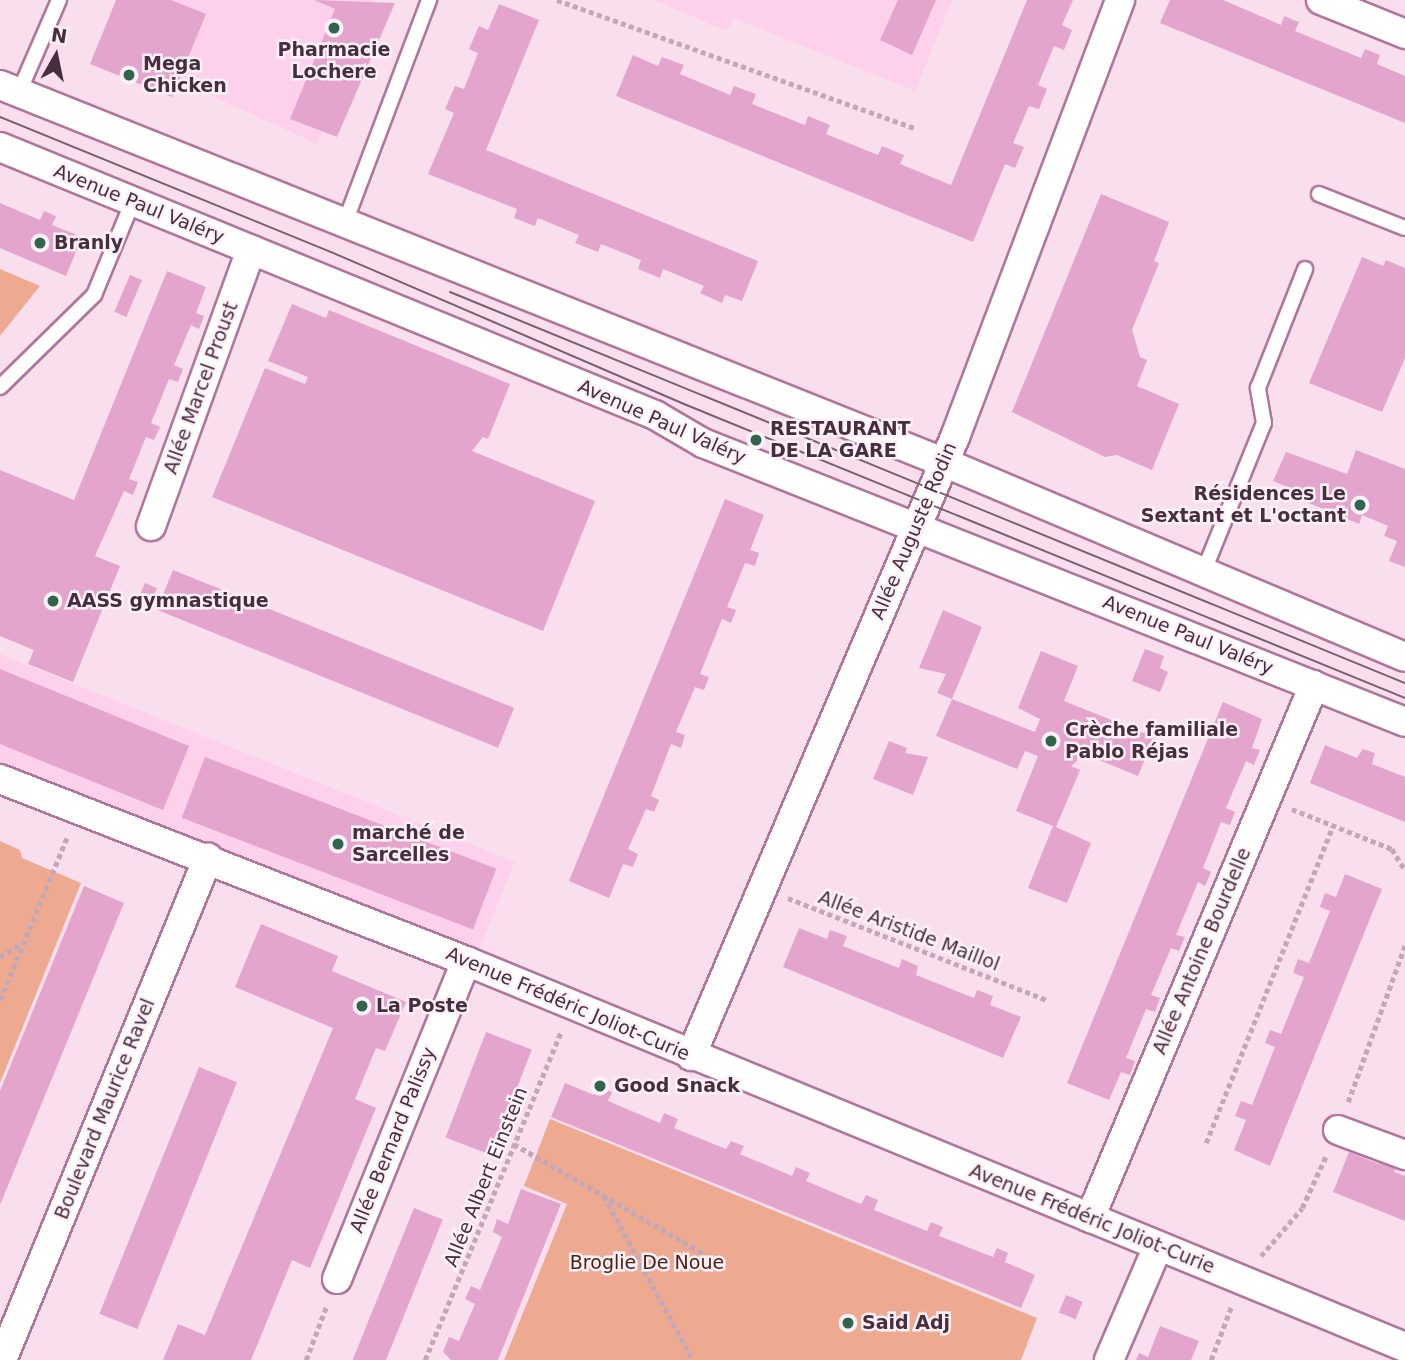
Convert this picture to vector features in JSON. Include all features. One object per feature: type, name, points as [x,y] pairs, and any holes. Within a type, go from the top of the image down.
[{"type":"street","name":"Allée Auguste Rodin","points":[[691,1056],[943,462],[1119,0]]},
{"type":"street","points":[[1321,0],[1405,34]]},
{"type":"street","points":[[9,88],[344,225],[943,462],[1405,657]]},
{"type":"street","name":"Avenue Paul Valéry","points":[[0,147],[655,415],[702,443],[1405,722]]},
{"type":"street","name":"Allée Marcel Proust","points":[[152,526],[251,250]]},
{"type":"street","name":"Allée Antoine Bourdelle","points":[[1090,1218],[1314,685]]},
{"type":"street","name":"Avenue Frédéric Joliot-Curie","points":[[0,779],[466,961],[691,1056],[1405,1346]]},
{"type":"street","name":"Boulevard Maurice Ravel","points":[[2,1360],[208,858]]},
{"type":"street","name":"Allée Bernard Palissy","points":[[337,1279],[466,961]]},
{"type":"street","points":[[1338,1129],[1405,1155]]},
{"type":"street","points":[[1109,1360],[1158,1246]]},
{"type":"lane","points":[[9,88],[60,0]]},
{"type":"lane","points":[[344,225],[429,0]]},
{"type":"lane","points":[[1319,194],[1405,228]]},
{"type":"lane","points":[[0,387],[94,295],[133,201]]},
{"type":"lane","points":[[1203,573],[1264,423],[1258,388],[1305,269]]},
{"type":"path","points":[[557,0],[915,128]]},
{"type":"path","points":[[1266,798],[1392,849],[1405,870]]},
{"type":"path","points":[[0,1000],[79,809]]},
{"type":"path","points":[[1206,1143],[1334,826]]},
{"type":"path","name":"Allée Aristide Maillol","points":[[761,888],[1047,1000]]},
{"type":"path","points":[[0,957],[25,940]]},
{"type":"path","points":[[0,995],[6,987]]},
{"type":"path","name":"Allée Albert Einstein","points":[[425,1360],[572,1005]]},
{"type":"path","points":[[514,1144],[706,1255]]},
{"type":"path","points":[[604,1195],[692,1360]]},
{"type":"path","points":[[306,1360],[337,1279]]},
{"type":"path","points":[[1211,1360],[1242,1279]]},
{"type":"shaded area","points":[[164,0],[373,0],[317,144],[139,62]]},
{"type":"shaded area","points":[[654,0],[952,0],[915,91],[734,18],[727,31]]},
{"type":"shaded area","points":[[0,654],[515,862],[476,958],[0,766]]},
{"type":"green space","points":[[0,269],[40,286],[0,336]]},
{"type":"green space","points":[[0,841],[20,850],[22,858],[81,883],[0,1083]]},
{"type":"green space","name":"Broglie De Noue","points":[[550,1119],[1037,1318],[1021,1360],[504,1360],[567,1204],[524,1186]]},
{"type":"building","points":[[116,0],[171,0],[206,14],[172,97],[90,64]]},
{"type":"building","points":[[314,0],[395,3],[337,137],[290,119],[335,9]]},
{"type":"building","points":[[898,0],[936,0],[912,55],[880,40]]},
{"type":"building","points":[[1027,0],[1073,0],[1062,25],[1072,30],[1064,50],[1054,46],[1038,85],[1047,89],[1039,109],[1029,106],[1013,143],[1024,147],[1015,168],[1005,164],[973,242],[616,96],[633,55],[658,66],[662,57],[684,65],[680,74],[730,95],[734,86],[756,94],[752,104],[805,125],[808,116],[830,125],[826,134],[878,155],[882,146],[904,155],[900,164],[951,185]]},
{"type":"building","points":[[1170,0],[1223,0],[1281,25],[1284,16],[1299,22],[1295,31],[1361,58],[1365,49],[1380,55],[1377,64],[1405,76],[1405,123],[1160,23]]},
{"type":"building","points":[[499,4],[539,20],[486,150],[758,261],[742,301],[725,295],[722,303],[700,293],[704,286],[663,269],[660,278],[638,269],[641,260],[601,244],[598,252],[575,243],[579,235],[538,218],[535,226],[514,218],[517,209],[428,174],[454,113],[445,109],[455,86],[464,89],[478,53],[469,49],[479,26],[488,30]]},
{"type":"building","points":[[1101,194],[1169,222],[1154,261],[1159,263],[1132,330],[1140,357],[1147,360],[1137,386],[1179,404],[1152,470],[1117,455],[1105,457],[1012,412]]},
{"type":"building","name":"Branly","points":[[0,203],[40,220],[44,211],[56,216],[52,225],[82,237],[66,276],[0,248]]},
{"type":"building","points":[[1362,257],[1383,266],[1386,260],[1405,268],[1405,358],[1382,412],[1309,383]]},
{"type":"building","points":[[167,271],[206,287],[196,313],[204,316],[199,329],[191,325],[174,365],[183,369],[178,382],[169,379],[151,423],[160,427],[154,440],[146,437],[129,479],[138,482],[133,495],[124,491],[95,556],[120,566],[73,682],[28,664],[34,650],[0,636],[0,470],[74,500]]},
{"type":"building","points":[[130,275],[142,280],[126,317],[114,312]]},
{"type":"building","points":[[292,304],[326,318],[329,310],[510,384],[488,439],[483,437],[472,451],[595,501],[543,631],[212,497],[265,368],[305,384],[308,377],[268,361]]},
{"type":"building","name":"Résidences Le Sextant et L'octant","points":[[1356,450],[1405,469],[1405,567],[1389,561],[1397,541],[1384,536],[1388,526],[1362,515],[1359,524],[1290,495],[1292,489],[1273,481],[1286,452],[1347,474]]},
{"type":"building","points":[[725,499],[764,515],[750,550],[759,553],[755,566],[745,563],[727,607],[736,610],[731,623],[722,619],[700,674],[709,677],[704,690],[695,687],[676,732],[685,735],[681,748],[671,744],[651,796],[659,800],[654,812],[646,809],[628,849],[638,854],[633,867],[623,864],[609,898],[569,881]]},
{"type":"building","points":[[173,570],[514,708],[498,748],[157,610]]},
{"type":"building","points":[[145,583],[157,588],[151,602],[139,597]]},
{"type":"building","points":[[943,610],[982,627],[952,699],[937,693],[946,674],[919,668]]},
{"type":"building","points":[[1145,649],[1164,656],[1160,668],[1168,672],[1160,692],[1132,681]]},
{"type":"building","name":"Crèche familiale Pablo Réjas","points":[[1041,651],[1078,666],[1064,701],[1154,737],[1138,776],[1077,751],[1077,761],[1071,766],[1080,770],[1056,827],[1091,843],[1067,903],[1028,888],[1053,826],[1016,811],[1038,756],[1025,751],[1017,769],[936,736],[952,699],[1035,732],[1040,719],[1018,708]]},
{"type":"building","points":[[0,669],[189,746],[163,810],[0,744]]},
{"type":"building","points":[[1223,702],[1262,719],[1252,748],[1260,750],[1254,765],[1246,761],[1226,808],[1235,812],[1230,825],[1221,822],[1203,868],[1211,872],[1205,886],[1198,882],[1176,935],[1185,937],[1179,951],[1171,948],[1151,995],[1160,998],[1155,1012],[1146,1009],[1126,1058],[1135,1061],[1130,1075],[1121,1072],[1109,1100],[1067,1083]]},
{"type":"building","points":[[889,741],[907,748],[905,753],[928,757],[913,795],[873,779]]},
{"type":"building","points":[[1325,745],[1357,758],[1363,749],[1375,753],[1372,764],[1405,777],[1405,822],[1310,783]]},
{"type":"building","name":"marché de Sarcelles","points":[[205,757],[496,869],[473,929],[182,818]]},
{"type":"building","points":[[1345,874],[1382,889],[1270,1166],[1234,1150],[1246,1120],[1235,1116],[1241,1101],[1252,1105],[1275,1047],[1265,1043],[1270,1030],[1281,1034],[1304,977],[1293,973],[1298,959],[1309,963],[1330,911],[1320,907],[1325,893],[1336,897]]},
{"type":"building","points":[[84,886],[124,903],[0,1205],[0,1091]]},
{"type":"building","points":[[261,924],[338,956],[332,971],[406,1002],[385,1051],[376,1048],[355,1099],[376,1108],[310,1268],[292,1260],[251,1360],[163,1360],[178,1324],[205,1335],[333,1028],[235,987]]},
{"type":"building","points":[[799,928],[827,939],[830,930],[847,936],[843,946],[899,968],[902,959],[918,966],[916,975],[974,998],[977,990],[993,996],[990,1005],[1021,1017],[1003,1058],[783,967]]},
{"type":"building","points":[[486,1032],[532,1050],[491,1155],[446,1137]]},
{"type":"building","points":[[199,1067],[237,1082],[137,1329],[99,1314]]},
{"type":"building","points":[[565,1083],[594,1095],[598,1087],[612,1092],[608,1101],[660,1123],[664,1113],[678,1119],[674,1128],[726,1149],[731,1141],[744,1146],[740,1154],[792,1176],[796,1167],[810,1173],[806,1181],[861,1204],[866,1195],[878,1200],[874,1210],[927,1231],[931,1222],[943,1227],[939,1236],[993,1257],[997,1248],[1008,1253],[1005,1262],[1035,1275],[1021,1308],[551,1117]]},
{"type":"building","points":[[1349,1152],[1379,1164],[1382,1154],[1398,1162],[1394,1172],[1405,1176],[1405,1221],[1333,1192]]},
{"type":"building","points":[[521,1189],[561,1204],[498,1360],[451,1360],[443,1352],[449,1337],[459,1341],[475,1304],[465,1299],[471,1286],[480,1290],[502,1237],[493,1232],[497,1219],[508,1224]]},
{"type":"building","points":[[414,1208],[443,1220],[386,1360],[353,1360]]},
{"type":"building","points":[[1066,1295],[1083,1302],[1076,1319],[1059,1313]]},
{"type":"building","points":[[1160,1326],[1199,1341],[1191,1360],[1136,1360],[1139,1353],[1148,1357]]},
{"type":"tram line","points":[[0,117],[331,252],[684,404],[1405,698]]},
{"type":"tram line","points":[[450,292],[1405,683]]},
{"type":"place","name":"Pharmacie Lochere","points":[[334,28]]},
{"type":"place","name":"Mega Chicken","points":[[129,75]]},
{"type":"place","name":"Branly","points":[[40,243]]},
{"type":"place","name":"RESTAURANT DE LA GARE","points":[[756,440]]},
{"type":"place","name":"Résidences Le Sextant et L'octant","points":[[1360,505]]},
{"type":"place","name":"AASS gymnastique","points":[[53,601]]},
{"type":"place","name":"Crèche familiale Pablo Réjas","points":[[1051,741]]},
{"type":"place","name":"marché de Sarcelles","points":[[338,844]]},
{"type":"place","name":"La Poste","points":[[362,1006]]},
{"type":"place","name":"Good Snack","points":[[600,1086]]},
{"type":"place","name":"Said Adj","points":[[848,1323]]}]
